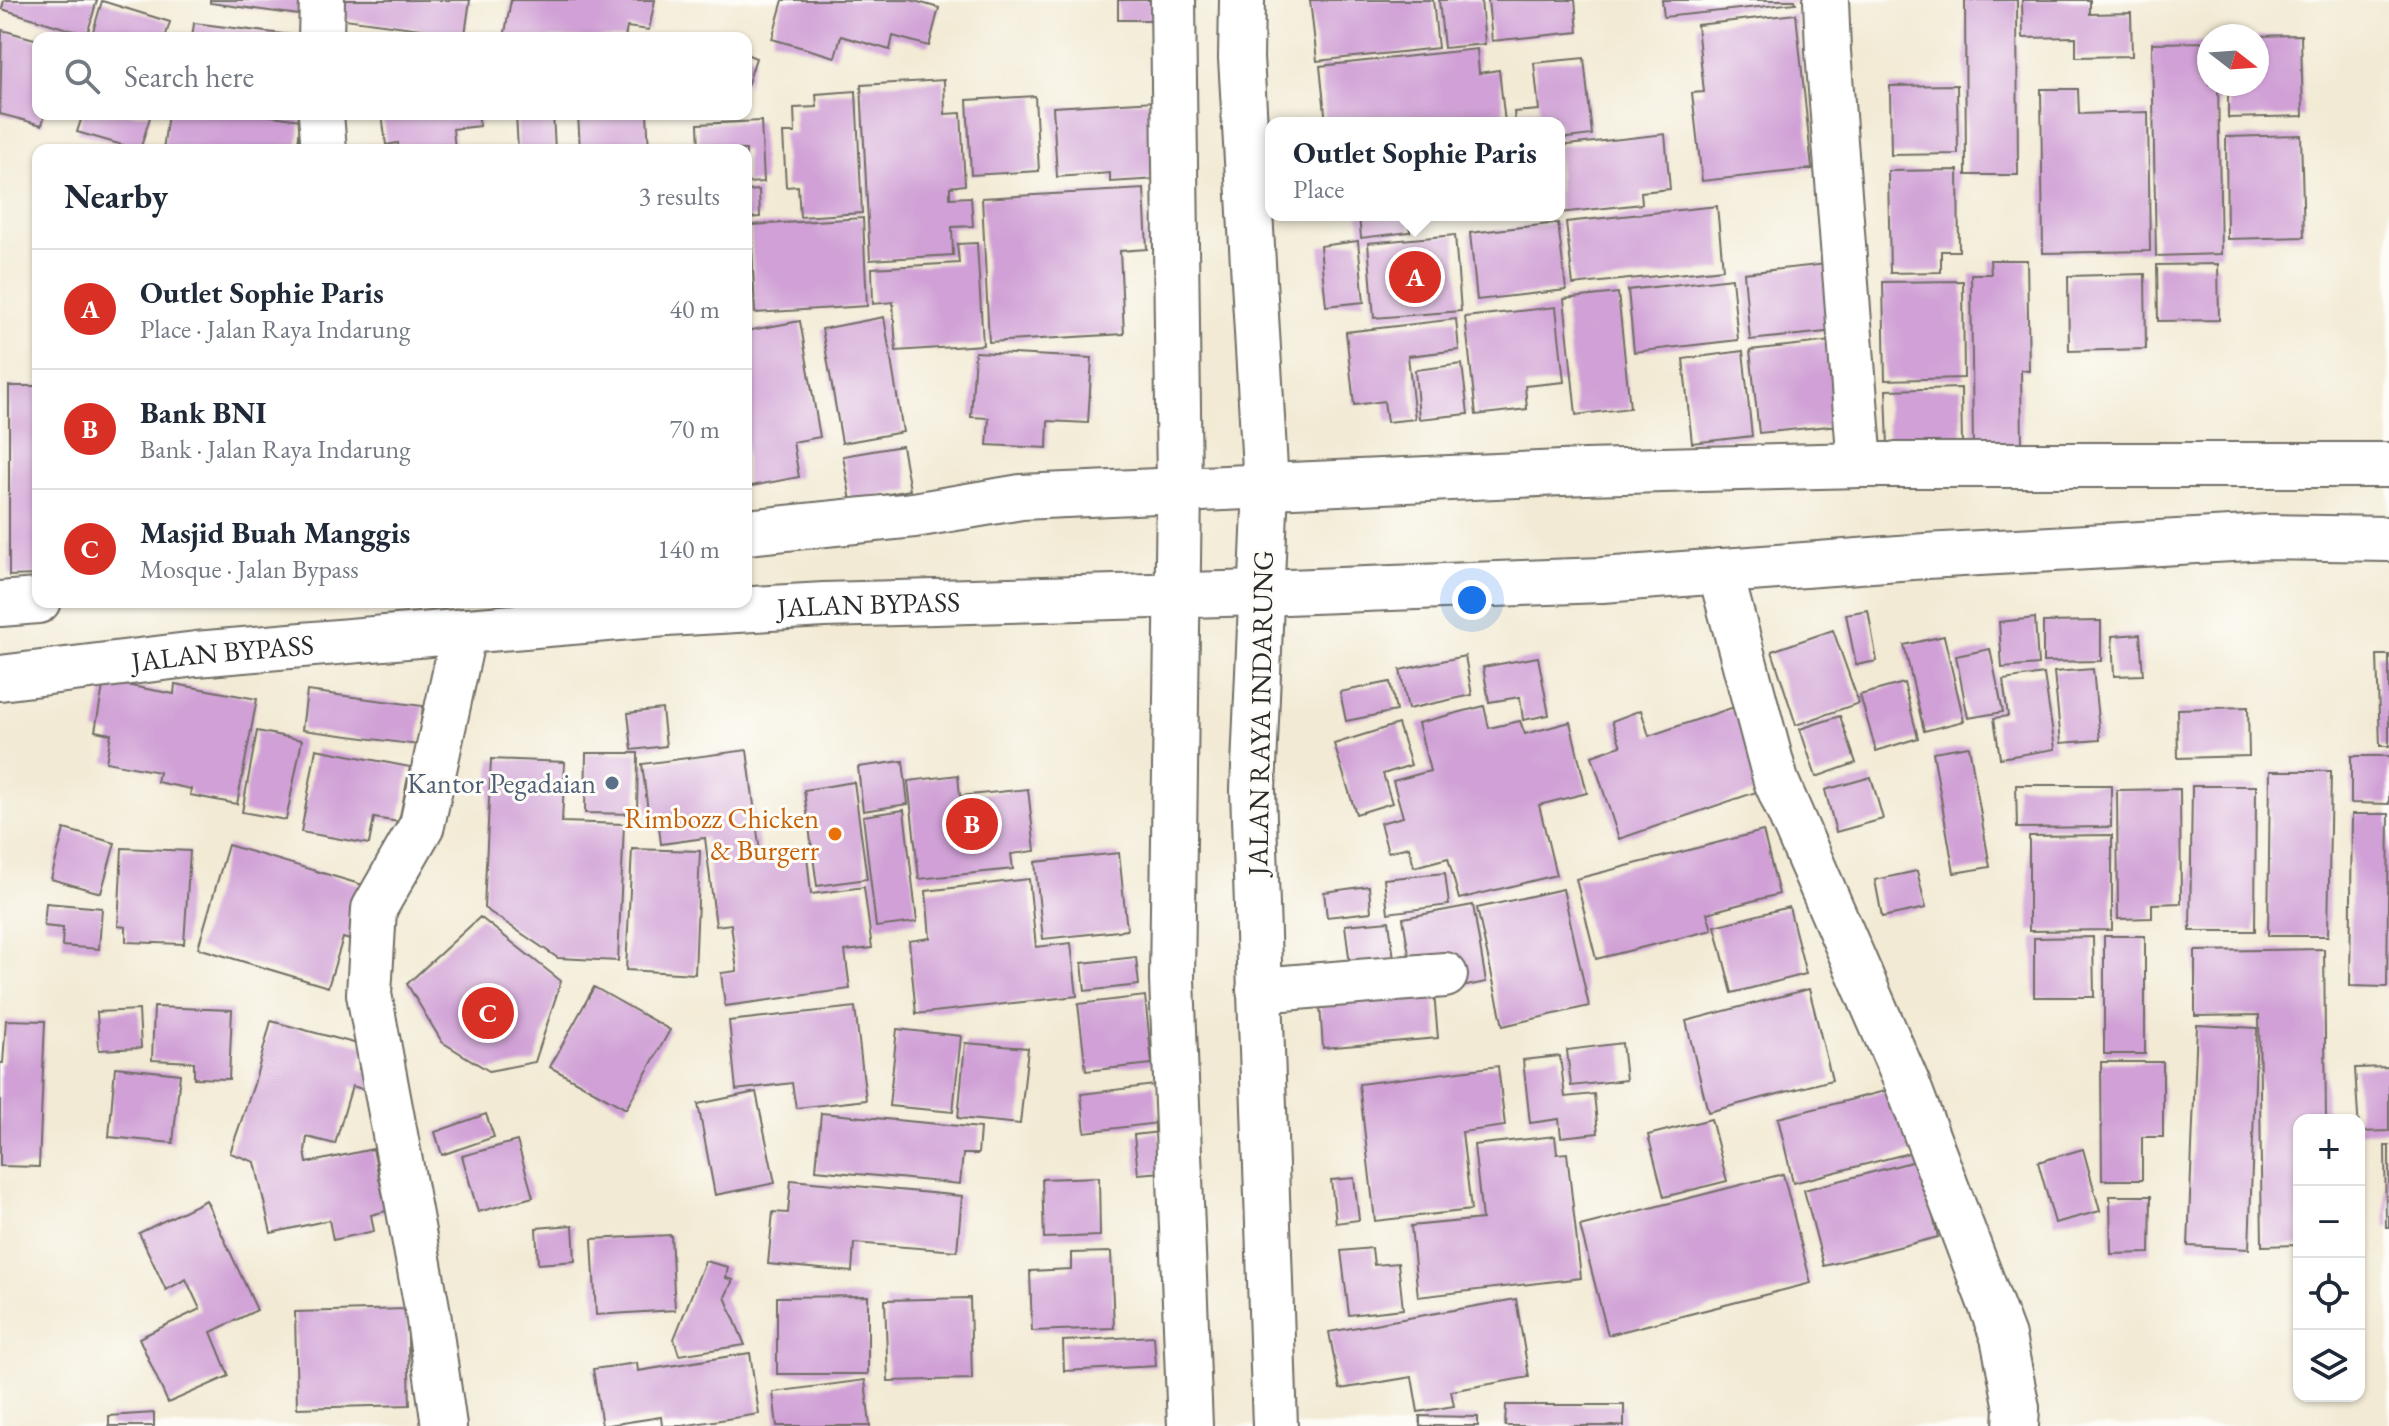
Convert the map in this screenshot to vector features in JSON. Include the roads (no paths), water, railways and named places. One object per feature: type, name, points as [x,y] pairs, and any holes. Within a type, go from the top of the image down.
[{"type":"main road","points":[[321,32],[322,0]]},
{"type":"main road","points":[[1173,0],[1179,490],[1172,980],[1190,1426]]},
{"type":"main road","name":"JALAN RAYA INDARUNG","points":[[1242,0],[1242,74],[1266,486],[1253,790],[1275,1426]]},
{"type":"main road","points":[[1826,0],[1860,465]]},
{"type":"main road","points":[[322,120],[324,144]]},
{"type":"main road","points":[[752,531],[914,515],[1021,497],[1585,472],[1860,465],[2389,465]]},
{"type":"main road","name":"JALAN BYPASS","points":[[0,678],[196,654],[666,614],[824,605],[1602,580],[1926,556],[2267,537],[2389,539]]},
{"type":"main road","points":[[1720,571],[1776,781],[1907,1083],[2003,1337],[2017,1408],[2016,1426]]},
{"type":"main road","points":[[0,604],[32,601]]},
{"type":"main road","points":[[444,1426],[428,1313],[369,994],[374,909],[422,825],[464,631]]},
{"type":"main road","points":[[1259,990],[1445,975]]},
{"type":"place","name":"Outlet Sophie Paris","points":[[1415,277]]},
{"type":"place","name":"Kantor Pegadaian","points":[[612,783]]},
{"type":"place","name":"Bank BNI","points":[[972,824]]},
{"type":"place","name":"Rimbozz Chicken & Burgerr","points":[[835,834]]},
{"type":"place","name":"Masjid Buah Manggis","points":[[488,1013]]}]
